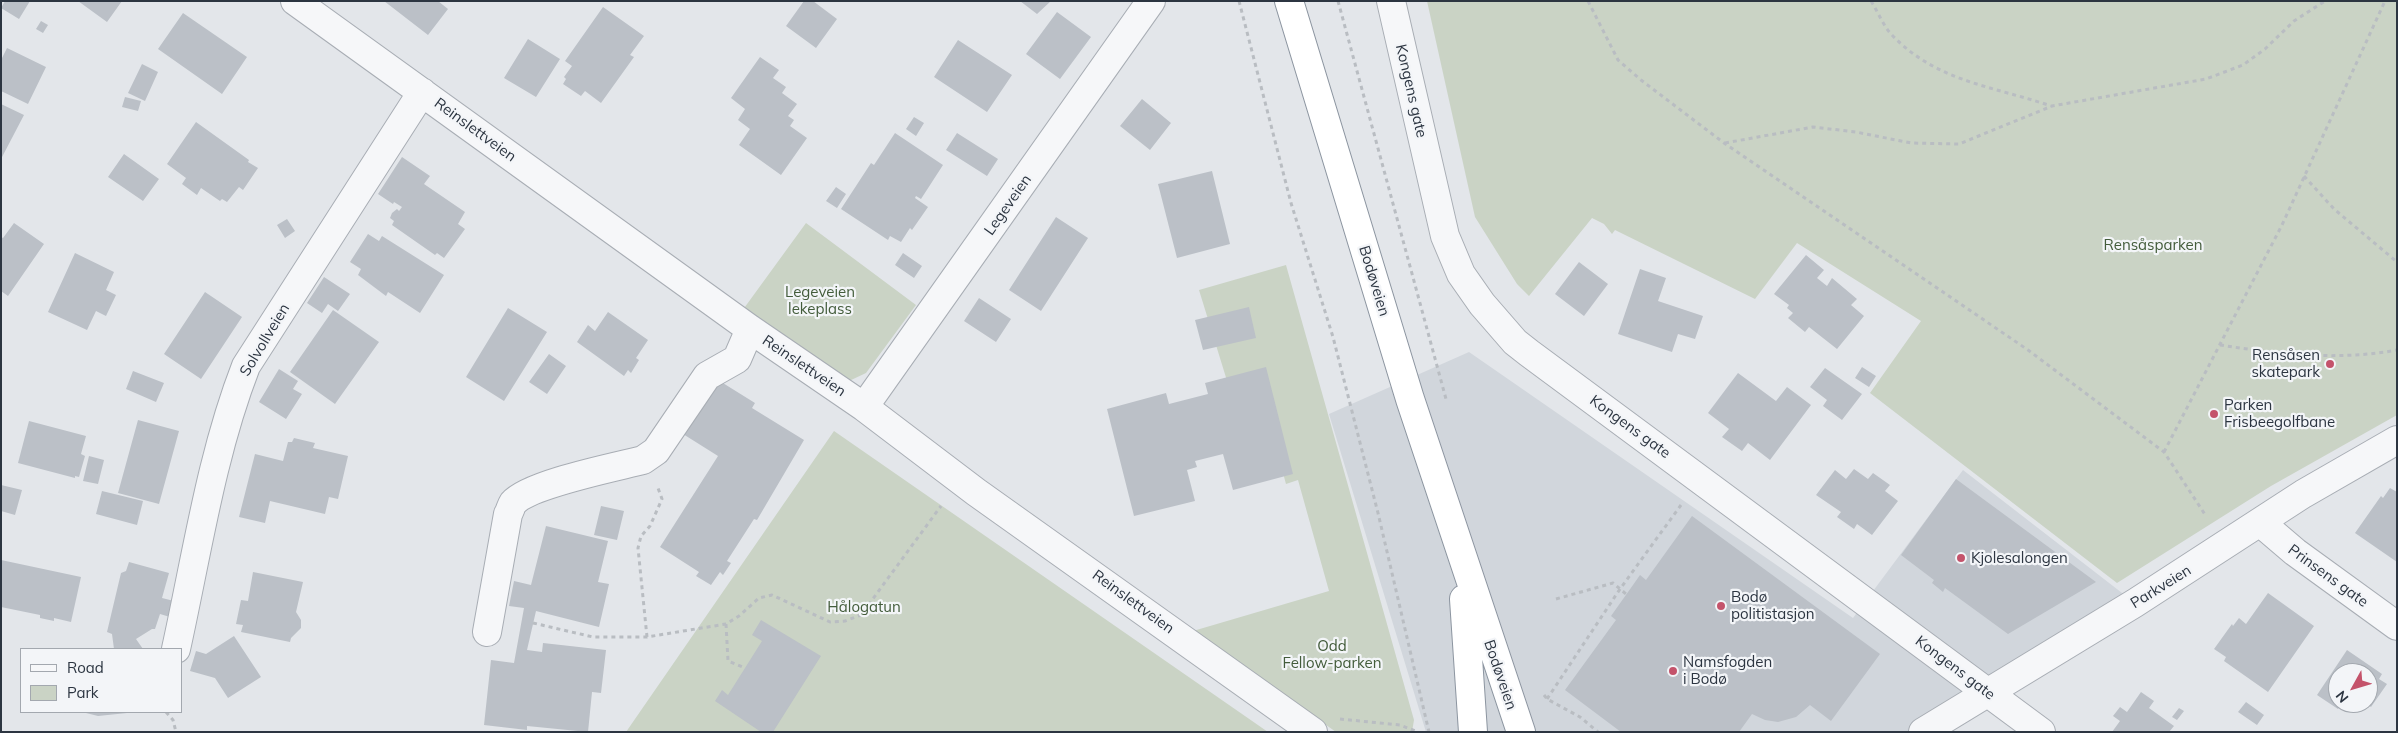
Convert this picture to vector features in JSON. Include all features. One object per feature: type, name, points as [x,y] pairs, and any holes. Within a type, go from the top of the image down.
[{"type":"highway","name":"Bodøveien","points":[[1289,1],[1410,399],[1520,732]]},
{"type":"highway","name":"Bodøveien","points":[[1462,560],[1473,732]]},
{"type":"street","name":"Reinslettveien","points":[[295,1],[750,330],[864,407],[960,479],[1308,729]]},
{"type":"street","name":"Legeveien","points":[[864,407],[1151,1]]},
{"type":"street","name":"Kongens gate","points":[[1391,1],[1445,236],[1461,274],[1482,304],[1514,342],[2041,732]]},
{"type":"street","name":"Solvollveien","points":[[176,648],[220,444],[230,406],[246,366],[422,92]]},
{"type":"street","points":[[487,632],[508,514],[513,504],[525,495],[546,486],[644,459],[656,451],[707,376],[736,359],[750,330]]},
{"type":"street","name":"Parkveien","points":[[1923,732],[2261,523],[2302,494],[2397,440]]},
{"type":"street","name":"Prinsens gate","points":[[2261,523],[2294,552],[2397,626]]},
{"type":"path","points":[[1239,1],[1291,202],[1333,337],[1429,732]]},
{"type":"path","points":[[1338,1],[1427,337]]},
{"type":"path","points":[[1588,1],[1618,60],[1641,80],[1724,143],[2028,350],[2164,452],[2206,516]]},
{"type":"path","points":[[1872,1],[1890,33],[1918,59],[1958,79],[2010,92],[2052,106]]},
{"type":"path","points":[[1724,143],[1813,127],[1856,132],[1911,143],[1959,144],[2052,106],[2206,79],[2243,65],[2265,49],[2294,21],[2325,1]]},
{"type":"path","points":[[2164,452],[2282,225],[2386,1]]},
{"type":"path","points":[[2304,176],[2334,209],[2397,262]]},
{"type":"path","points":[[2220,346],[2266,352],[2333,356],[2397,350]]},
{"type":"path","points":[[644,459],[662,498],[650,526],[640,536],[638,548],[647,637]]},
{"type":"path","points":[[534,623],[593,637],[647,637],[726,624],[740,616],[759,598],[772,595],[830,622],[845,621],[861,615],[960,479]]},
{"type":"path","points":[[1542,704],[1620,589],[1700,479]]},
{"type":"path","points":[[1556,599],[1613,583],[1626,594]]},
{"type":"path","points":[[726,624],[728,661],[745,668]]},
{"type":"path","points":[[167,713],[173,720],[176,732]]},
{"type":"path","points":[[1308,729],[1322,719],[1358,719],[1400,725],[1418,732]]},
{"type":"shaded area","points":[[1469,352],[1853,618],[1963,470],[2135,603],[1923,732],[1426,732],[1329,414]]},
{"type":"green space","name":"Rensåsparken","points":[[1427,1],[2397,1],[2397,415],[2271,486],[2117,583],[1870,393],[1921,321],[1797,243],[1755,299],[1615,230],[1612,234],[1604,224],[1592,218],[1529,296],[1517,284],[1475,217]]},
{"type":"green space","name":"Legeveien lekeplass","points":[[806,223],[916,305],[866,373],[849,381],[742,311]]},
{"type":"green space","name":"Odd Fellow-parken","points":[[1286,265],[1414,720],[1412,732],[1336,732],[1193,631],[1329,591],[1298,480],[1286,484],[1257,377],[1228,384],[1199,290]]},
{"type":"green space","name":"Hålogatun","points":[[834,431],[1268,732],[626,732]]},
{"type":"building","points":[[5,1],[30,1],[19,19],[1,8]]},
{"type":"building","points":[[78,1],[122,1],[107,22]]},
{"type":"building","points":[[384,1],[438,1],[448,9],[428,35]]},
{"type":"building","points":[[804,1],[813,1],[837,19],[816,48],[786,26]]},
{"type":"building","points":[[1020,1],[1051,1],[1037,14]]},
{"type":"building","points":[[603,7],[644,36],[630,55],[634,57],[601,103],[585,91],[581,96],[563,84],[566,79],[564,77],[572,66],[565,61]]},
{"type":"building","points":[[1057,12],[1091,37],[1060,79],[1026,54]]},
{"type":"building","points":[[183,13],[247,57],[222,94],[158,49]]},
{"type":"building","points":[[41,21],[48,25],[43,33],[36,29]]},
{"type":"building","points":[[528,39],[560,59],[536,97],[504,78]]},
{"type":"building","points":[[958,40],[1012,75],[987,112],[934,77]]},
{"type":"building","points":[[7,48],[46,67],[28,104],[1,91],[1,60]]},
{"type":"building","points":[[760,57],[779,70],[773,78],[786,87],[782,93],[797,104],[788,116],[794,120],[790,126],[807,138],[781,175],[739,145],[750,129],[738,120],[745,109],[731,98]]},
{"type":"building","points":[[142,64],[158,72],[145,101],[128,93]]},
{"type":"building","points":[[125,97],[141,101],[138,111],[122,107]]},
{"type":"building","points":[[1142,99],[1171,123],[1150,150],[1120,126]]},
{"type":"building","points":[[1,104],[24,115],[1,159]]},
{"type":"building","points":[[914,117],[924,123],[916,136],[906,129]]},
{"type":"building","points":[[196,122],[258,168],[243,190],[239,187],[227,202],[222,199],[220,201],[201,188],[197,195],[182,184],[186,178],[167,164]]},
{"type":"building","points":[[895,133],[943,165],[921,199],[916,196],[915,198],[928,207],[901,242],[890,236],[888,240],[841,209],[871,163],[874,165]]},
{"type":"building","points":[[957,133],[998,159],[987,176],[946,150]]},
{"type":"building","points":[[124,154],[159,179],[143,201],[108,177]]},
{"type":"building","points":[[402,157],[430,176],[424,184],[465,212],[458,224],[465,229],[444,258],[437,253],[435,255],[392,225],[394,221],[390,218],[392,213],[397,209],[399,211],[402,207],[394,202],[393,204],[378,194]]},
{"type":"building","points":[[1212,171],[1230,244],[1177,258],[1158,184]]},
{"type":"building","points":[[836,187],[846,194],[837,208],[826,201]]},
{"type":"building","points":[[1056,217],[1088,238],[1041,311],[1009,290]]},
{"type":"building","points":[[287,219],[295,231],[285,238],[277,225]]},
{"type":"building","points":[[14,223],[44,244],[8,296],[1,291],[1,237],[3,238]]},
{"type":"building","points":[[368,234],[379,241],[382,236],[444,275],[420,313],[388,292],[386,296],[358,275],[361,269],[350,262]]},
{"type":"building","points":[[75,253],[114,272],[106,290],[116,295],[106,316],[96,311],[87,330],[48,312]]},
{"type":"building","points":[[903,253],[922,266],[914,278],[895,265]]},
{"type":"building","points":[[1806,255],[1824,270],[1817,278],[1827,286],[1832,278],[1857,299],[1851,305],[1864,316],[1837,349],[1809,327],[1805,332],[1788,318],[1793,313],[1787,308],[1789,305],[1774,294]]},
{"type":"building","points":[[1579,262],[1608,284],[1584,316],[1555,294]]},
{"type":"building","points":[[1640,269],[1666,278],[1658,301],[1703,316],[1695,339],[1678,334],[1672,352],[1618,334]]},
{"type":"building","points":[[324,277],[350,294],[338,311],[328,304],[322,313],[307,303]]},
{"type":"building","points":[[205,292],[242,317],[201,379],[164,354]]},
{"type":"building","points":[[979,298],[1011,319],[996,342],[964,321]]},
{"type":"building","points":[[1249,307],[1256,338],[1203,350],[1195,320]]},
{"type":"building","points":[[508,308],[547,332],[504,401],[466,377]]},
{"type":"building","points":[[333,310],[379,342],[335,404],[290,372]]},
{"type":"building","points":[[608,312],[648,340],[636,358],[639,360],[631,373],[628,370],[624,376],[577,342],[588,325],[595,331]]},
{"type":"building","points":[[549,354],[566,366],[547,394],[529,382]]},
{"type":"building","points":[[1266,367],[1293,474],[1233,490],[1223,454],[1195,461],[1197,467],[1187,470],[1195,501],[1134,516],[1107,409],[1166,393],[1169,404],[1208,394],[1205,383]]},
{"type":"building","points":[[1862,367],[1876,376],[1869,387],[1855,378]]},
{"type":"building","points":[[1825,368],[1862,394],[1842,420],[1823,406],[1827,400],[1810,387]]},
{"type":"building","points":[[279,369],[298,381],[293,389],[302,394],[286,419],[259,402]]},
{"type":"building","points":[[133,371],[164,383],[156,402],[126,389]]},
{"type":"building","points":[[1738,373],[1776,401],[1787,387],[1811,405],[1770,460],[1748,443],[1742,451],[1722,437],[1729,429],[1708,413]]},
{"type":"building","points":[[718,380],[755,403],[752,408],[804,440],[757,520],[754,519],[727,561],[731,563],[723,575],[720,572],[711,585],[696,576],[699,572],[660,547],[718,456],[683,434]]},
{"type":"building","points":[[138,420],[179,431],[159,504],[118,493]]},
{"type":"building","points":[[29,421],[86,436],[81,454],[85,456],[79,477],[75,476],[75,478],[18,463]]},
{"type":"building","points":[[294,438],[315,443],[313,448],[348,456],[338,499],[329,497],[325,514],[270,501],[265,523],[239,517],[255,454],[283,461],[288,442],[292,442]]},
{"type":"building","points":[[89,456],[104,460],[98,484],[83,481]]},
{"type":"building","points":[[1854,469],[1868,479],[1873,473],[1890,485],[1885,491],[1898,501],[1872,535],[1857,524],[1854,529],[1837,517],[1841,512],[1816,495],[1835,470],[1846,479]]},
{"type":"building","points":[[1956,479],[2096,582],[2008,634],[1945,588],[1943,592],[1932,583],[1934,580],[1901,555]]},
{"type":"building","points":[[1,485],[22,490],[15,515],[1,511]]},
{"type":"building","points":[[2390,488],[2397,492],[2397,562],[2355,533],[2381,496],[2383,498]]},
{"type":"building","points":[[102,491],[143,501],[137,525],[96,514]]},
{"type":"building","points":[[601,506],[624,511],[617,540],[594,535]]},
{"type":"building","points":[[1692,516],[1880,654],[1831,721],[1810,705],[1796,717],[1778,722],[1765,720],[1752,714],[1739,732],[1621,732],[1565,690],[1616,620],[1611,616],[1640,575],[1646,580]]},
{"type":"building","points":[[546,526],[608,541],[598,582],[609,584],[599,627],[536,611],[527,650],[542,652],[543,643],[606,650],[601,693],[592,692],[588,732],[527,726],[527,730],[484,725],[491,660],[514,663],[524,608],[509,606],[514,581],[531,585]]},
{"type":"building","points":[[1,560],[81,577],[71,622],[54,618],[54,621],[40,618],[40,615],[1,607]]},
{"type":"building","points":[[129,562],[169,573],[162,598],[174,601],[170,617],[160,614],[155,629],[136,639],[142,648],[114,648],[112,634],[107,632],[121,573],[126,571]]},
{"type":"building","points":[[253,572],[303,582],[296,612],[301,620],[301,628],[291,638],[290,642],[241,632],[243,625],[236,624],[241,600],[248,601]]},
{"type":"building","points":[[2268,593],[2314,626],[2268,692],[2224,661],[2226,657],[2214,649],[2232,624],[2233,626],[2239,618],[2246,624]]},
{"type":"building","name":"Hålogatun","points":[[761,620],[821,656],[773,732],[761,732],[715,701],[722,690],[728,695],[762,641],[752,635]]},
{"type":"building","points":[[234,636],[261,677],[228,698],[215,678],[190,671],[196,651],[206,654]]},
{"type":"building","points":[[2347,650],[2366,663],[2338,663]]},
{"type":"building","points":[[2378,671],[2382,674],[2379,679],[2387,684],[2378,697]]},
{"type":"building","points":[[2328,678],[2328,702],[2317,695]]},
{"type":"building","points":[[2141,692],[2154,701],[2149,708],[2174,726],[2169,732],[2112,732],[2120,721],[2113,716],[2120,707],[2127,712]]},
{"type":"building","points":[[2246,702],[2264,715],[2257,725],[2238,712]]},
{"type":"building","points":[[2179,708],[2184,711],[2177,720],[2172,717]]},
{"type":"building","points":[[86,713],[127,713],[98,716]]},
{"type":"place","name":"Rensåsen skatepark","points":[[2330,364]]},
{"type":"place","name":"Parken Frisbeegolfbane","points":[[2214,414]]},
{"type":"place","name":"Kjolesalongen","points":[[1961,558]]},
{"type":"place","name":"Bodø politistasjon","points":[[1721,606]]},
{"type":"place","name":"Namsfogden i Bodø","points":[[1673,671]]}]
